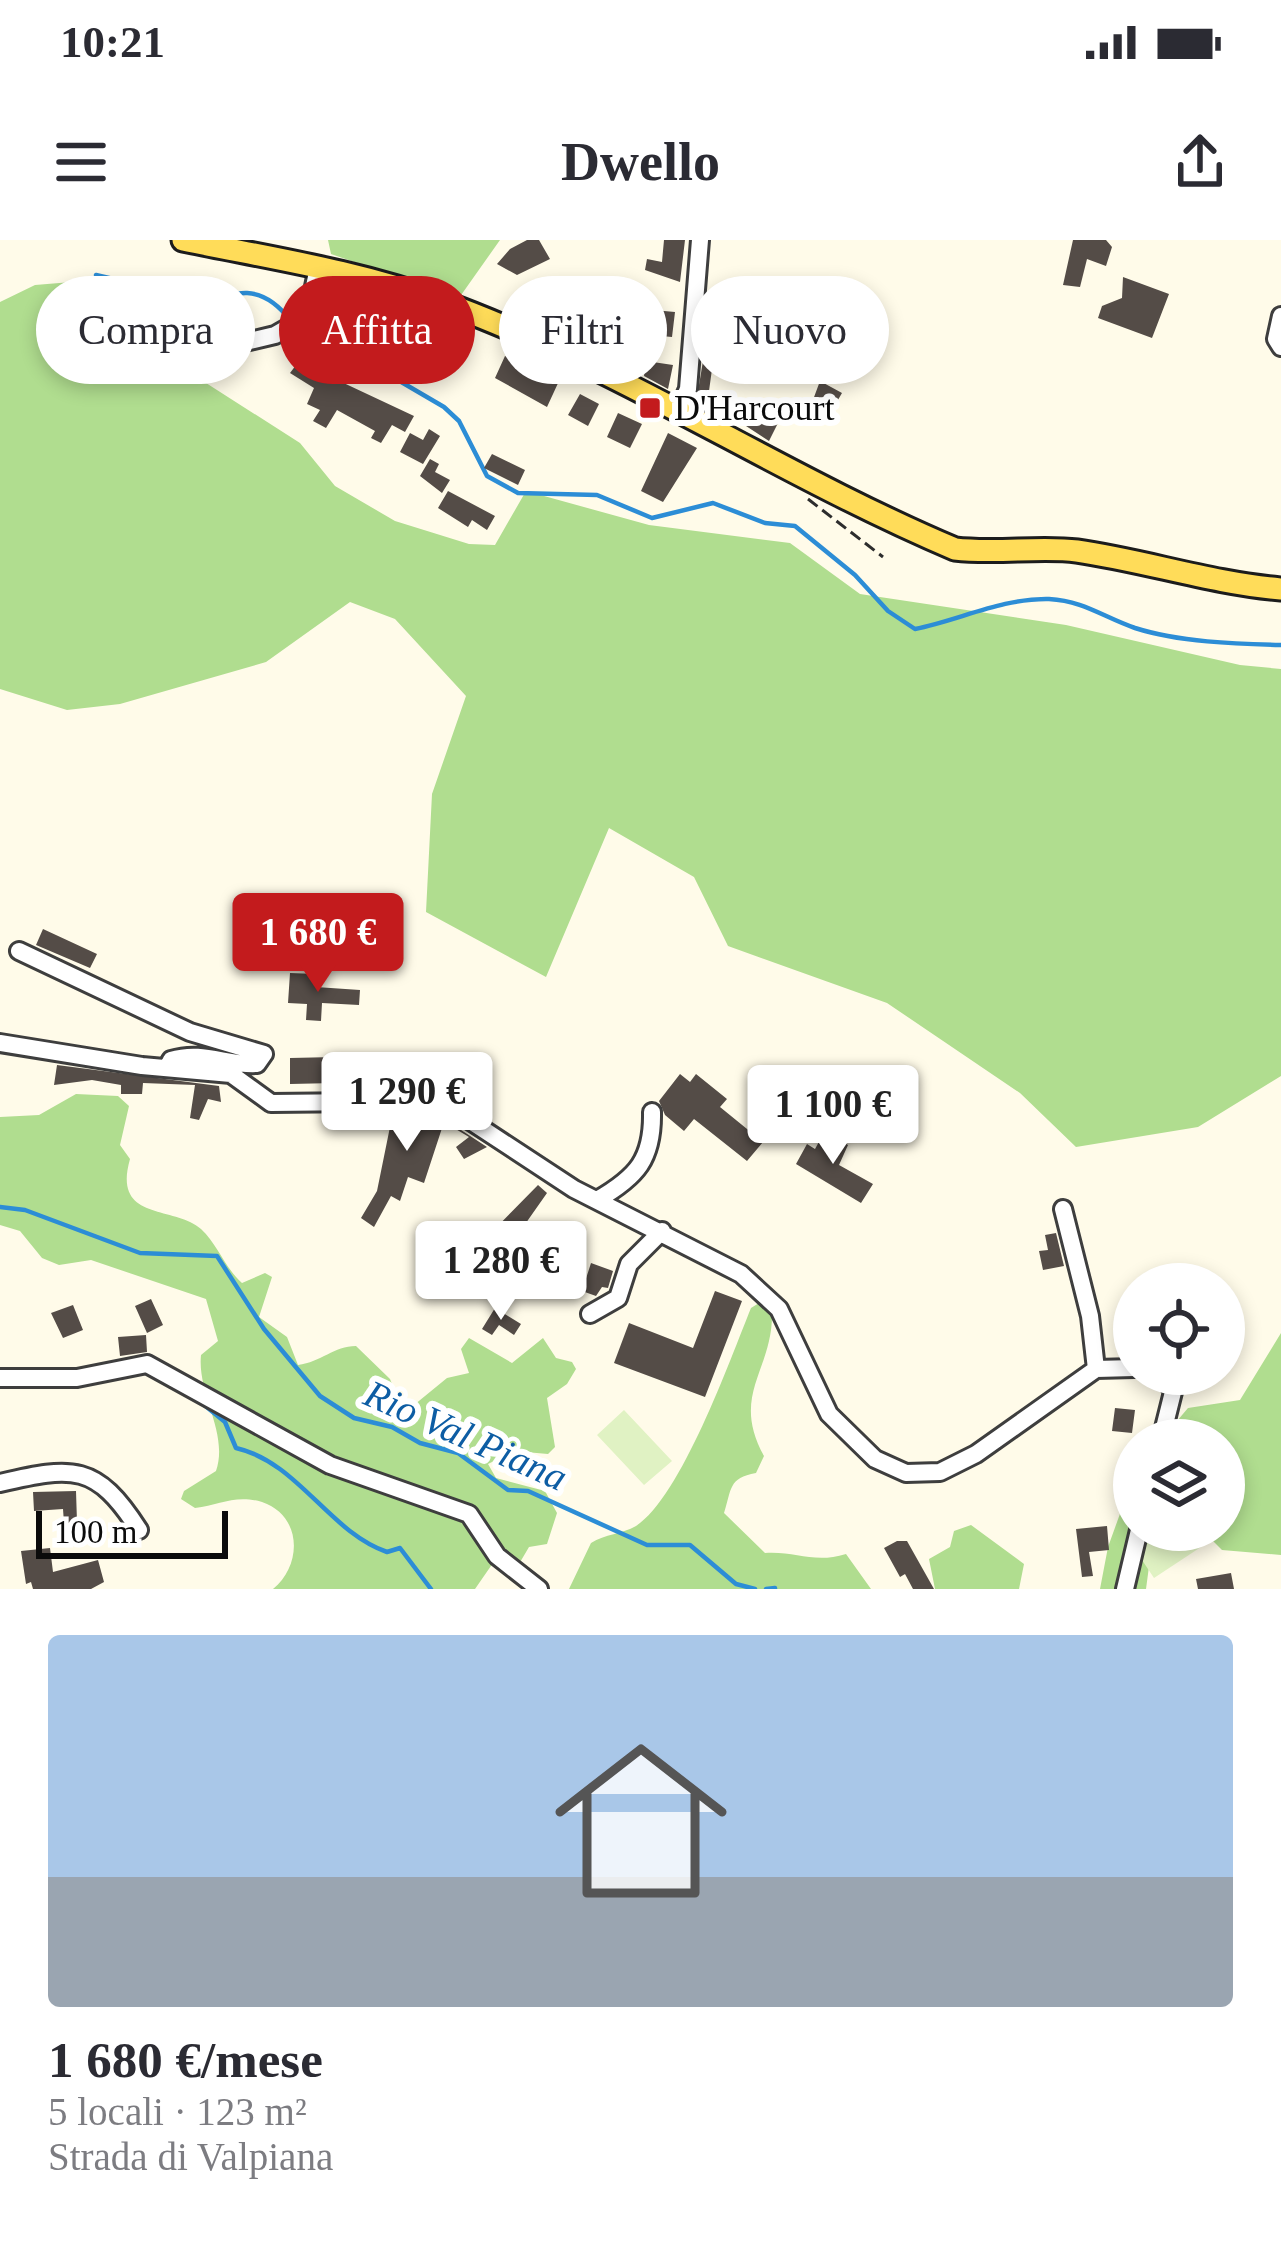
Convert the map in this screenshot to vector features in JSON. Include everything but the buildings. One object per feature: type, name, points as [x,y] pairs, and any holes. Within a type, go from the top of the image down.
[{"type":"main road","points":[[183,240],[351,276]]},
{"type":"main road","points":[[475,318],[549,348],[955,549],[1002,555],[1072,550],[1234,585],[1281,589]]},
{"type":"street","points":[[678,412],[688,389],[700,240]]},
{"type":"street","points":[[255,338],[297,325],[318,267]]},
{"type":"street","points":[[1281,316],[1276,339],[1281,347]]},
{"type":"street","points":[[19,951],[190,1032],[264,1054],[257,1064],[244,1065],[209,1054],[185,1056],[167,1068]]},
{"type":"street","points":[[0,1043],[231,1074],[271,1103],[364,1102],[403,1094],[437,1099],[597,1200],[741,1274],[779,1309],[829,1414],[875,1459],[906,1473],[940,1472],[976,1454],[1096,1369],[1113,1369]]},
{"type":"street","points":[[597,1200],[640,1170],[651,1149],[652,1112]]},
{"type":"street","points":[[1063,1209],[1090,1316],[1096,1369]]},
{"type":"street","points":[[590,1314],[618,1298],[628,1264],[662,1231]]},
{"type":"street","points":[[0,1378],[76,1378],[147,1364],[349,1474],[469,1514],[497,1556],[539,1589]]},
{"type":"street","points":[[0,1483],[52,1470],[94,1477],[118,1498],[139,1530]]},
{"type":"street","points":[[1125,1589],[1134,1551]]},
{"type":"path","points":[[808,499],[883,557]]},
{"type":"green space","points":[[328,240],[500,240],[475,276],[395,276],[331,254]]},
{"type":"green space","points":[[35,285],[36,384],[208,384],[300,443],[335,486],[395,521],[469,544],[495,545],[526,491],[649,525],[790,543],[860,594],[1066,625],[1240,665],[1281,669],[1281,1076],[1198,1127],[1076,1147],[1020,1093],[887,1003],[728,946],[694,877],[609,828],[546,977],[426,912],[432,794],[466,696],[395,619],[350,602],[266,662],[120,704],[67,710],[0,689],[0,302]]},
{"type":"green space","points":[[76,1094],[118,1096],[129,1106],[120,1145],[130,1159],[127,1179],[137,1203],[201,1229],[242,1283],[265,1273],[272,1277],[259,1317],[287,1337],[298,1365],[356,1346],[390,1379],[399,1401],[414,1405],[447,1378],[469,1373],[461,1349],[469,1338],[512,1363],[543,1338],[556,1358],[572,1362],[576,1369],[567,1384],[547,1398],[555,1447],[548,1454],[514,1451],[488,1464],[496,1478],[545,1491],[557,1513],[547,1544],[529,1547],[519,1564],[493,1563],[475,1589],[273,1589],[293,1555],[294,1542],[285,1518],[262,1502],[244,1499],[195,1508],[181,1499],[184,1491],[216,1471],[219,1457],[201,1370],[201,1355],[218,1341],[206,1299],[91,1260],[59,1265],[42,1258],[20,1231],[0,1225],[0,1117],[39,1115]]},
{"type":"green space","points":[[759,1303],[772,1313],[751,1416],[764,1456],[756,1473],[732,1486],[724,1513],[765,1553],[824,1558],[846,1554],[871,1589],[569,1589],[591,1543],[636,1526],[670,1487],[702,1426],[751,1308]]},
{"type":"green space","points":[[1281,1333],[1281,1555],[1234,1551],[1245,1551],[1245,1419],[1179,1419],[1188,1408],[1240,1400]]},
{"type":"green space","points":[[624,1410],[672,1461],[644,1485],[597,1435]]},
{"type":"green space","points":[[971,1525],[1024,1564],[1019,1589],[935,1589],[929,1559],[950,1547],[954,1531]]},
{"type":"green space","points":[[1113,1533],[1113,1551],[1151,1551],[1146,1589],[1100,1589]]},
{"type":"green space","points":[[1136,1551],[1195,1551],[1154,1578]]},
{"type":"waterway","points":[[96,275],[122,281],[150,318],[170,318],[239,294],[255,294],[279,309]]},
{"type":"waterway","points":[[405,384],[459,421],[487,476],[518,493],[597,495],[652,518],[713,503],[765,523],[795,526],[855,575],[888,611],[915,629],[998,606],[1049,599],[1170,636],[1281,645]]},
{"type":"waterway","name":"Rio Val Piana","points":[[0,1207],[25,1210],[140,1253],[217,1256],[264,1329],[320,1396],[354,1418],[458,1453],[508,1490],[528,1491],[647,1545],[690,1545],[736,1584],[755,1589]]},
{"type":"waterway","points":[[192,1395],[225,1422],[236,1448],[278,1467],[366,1542],[387,1552],[400,1548],[431,1589]]},
{"type":"waterway","name":"Rio Val Piana","points":[[766,1589],[775,1588]]},
{"type":"place","name":"D'Harcourt","points":[[650,408]]}]
